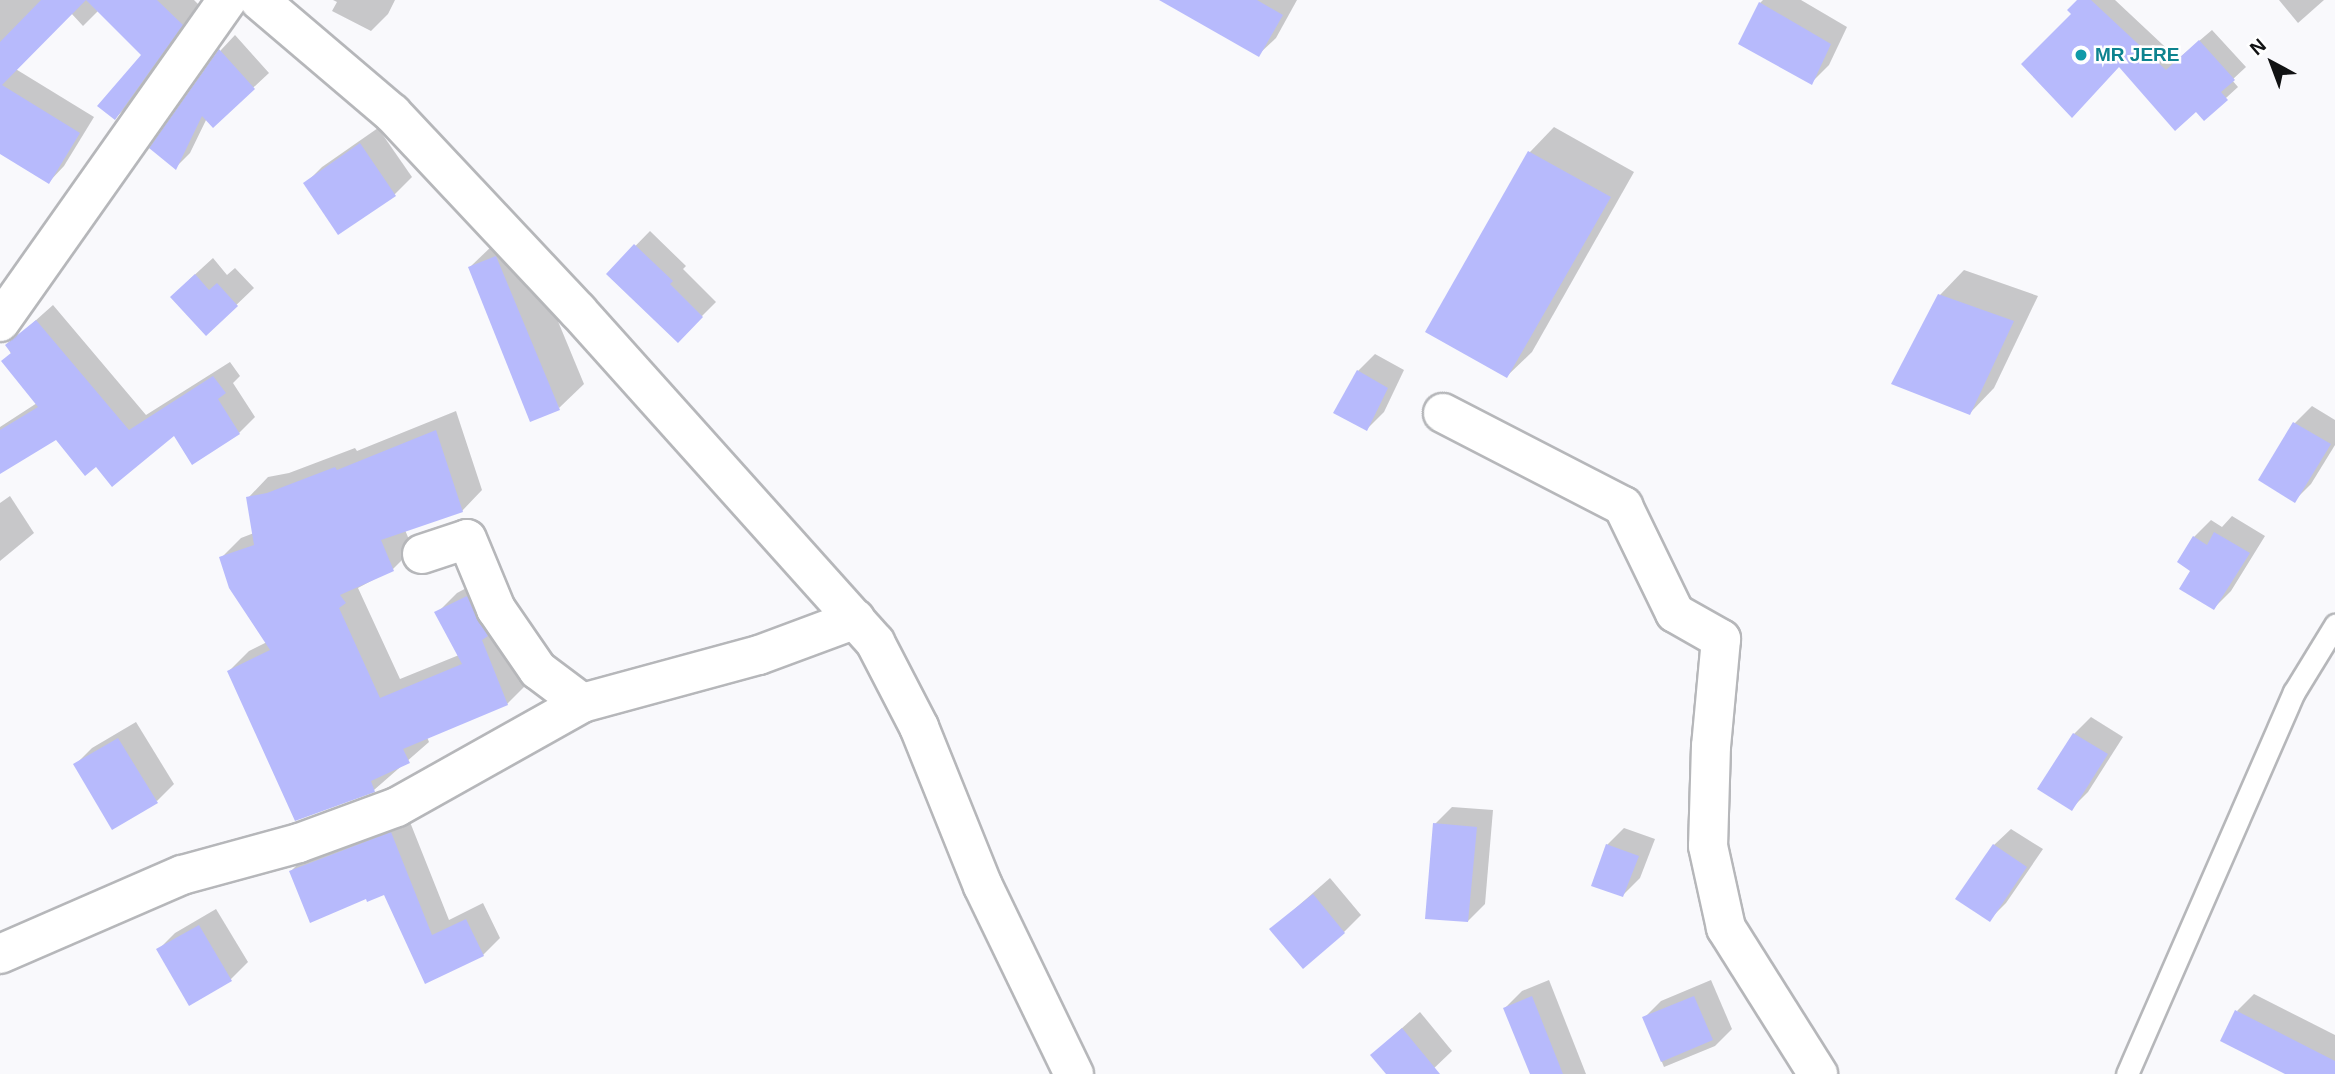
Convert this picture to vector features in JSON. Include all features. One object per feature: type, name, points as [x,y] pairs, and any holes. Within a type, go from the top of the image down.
[{"type":"street","points":[[0,322],[227,0]]},
{"type":"street","points":[[259,0],[392,113],[569,301],[875,642],[919,727],[983,886],[1074,1074]]},
{"type":"street","points":[[1443,413],[1623,506],[1675,613],[1721,639],[1711,746],[1708,846],[1710,858],[1726,928],[1818,1074]]},
{"type":"street","points":[[422,554],[467,540],[496,609],[538,670],[582,703]]},
{"type":"street","points":[[0,954],[182,875],[299,843],[397,807],[582,703],[759,655],[856,620]]},
{"type":"lane","points":[[2127,1074],[2294,692],[2335,625]]},
{"type":"building","points":[[41,0],[86,0],[2,85],[80,133],[49,184],[0,154],[0,42]]},
{"type":"building","points":[[86,0],[157,0],[183,25],[115,120],[97,106],[141,55]]},
{"type":"building","points":[[1159,0],[1257,0],[1283,15],[1259,57]]},
{"type":"building","points":[[2077,0],[2091,0],[2166,70],[2199,40],[2235,80],[2221,92],[2228,100],[2204,121],[2196,112],[2175,131],[2119,67],[2072,118],[2021,64],[2071,14],[2067,10]]},
{"type":"building","points":[[1759,2],[1831,44],[1812,85],[1738,44]]},
{"type":"building","points":[[219,49],[255,89],[213,128],[202,116],[176,170],[149,148]]},
{"type":"building","points":[[360,143],[396,196],[338,235],[303,183]]},
{"type":"building","points":[[1528,151],[1611,197],[1507,378],[1425,332]]},
{"type":"building","points":[[634,244],[673,281],[670,284],[703,317],[678,343],[606,274]]},
{"type":"building","points":[[496,256],[560,410],[530,422],[468,267]]},
{"type":"building","points":[[195,274],[209,290],[217,283],[238,306],[206,336],[170,297]]},
{"type":"building","points":[[1938,294],[2014,321],[1970,415],[1891,384]]},
{"type":"building","points":[[36,320],[129,430],[213,376],[226,393],[218,399],[240,434],[192,465],[174,436],[112,487],[96,467],[85,476],[56,440],[0,474],[0,430],[38,407],[1,361],[11,353],[5,345]]},
{"type":"building","points":[[1357,370],[1388,388],[1367,431],[1333,413]]},
{"type":"building","points":[[2293,422],[2331,444],[2295,503],[2258,480]]},
{"type":"building","points":[[436,430],[463,512],[381,540],[394,571],[340,595],[346,603],[339,608],[380,698],[462,664],[434,612],[467,596],[488,636],[482,640],[508,705],[403,749],[410,763],[371,781],[375,792],[295,821],[227,671],[270,650],[229,588],[219,557],[254,545],[246,497],[267,493],[335,467],[337,470]]},
{"type":"building","points":[[2214,532],[2250,553],[2214,610],[2179,589],[2190,571],[2177,562],[2193,536],[2207,545]]},
{"type":"building","points":[[2073,733],[2108,754],[2072,811],[2037,789]]},
{"type":"building","points":[[118,738],[158,803],[112,830],[73,764]]},
{"type":"building","points":[[1433,823],[1477,827],[1468,922],[1425,919]]},
{"type":"building","points":[[391,832],[432,935],[466,919],[484,956],[425,984],[384,895],[367,902],[366,899],[310,923],[289,871]]},
{"type":"building","points":[[1606,844],[1639,856],[1623,897],[1591,886]]},
{"type":"building","points":[[1993,844],[2027,867],[1990,922],[1955,899]]},
{"type":"building","points":[[1313,894],[1345,933],[1303,969],[1269,929]]},
{"type":"building","points":[[199,925],[232,981],[189,1006],[156,949]]},
{"type":"building","points":[[1532,996],[1563,1074],[1530,1074],[1503,1008]]},
{"type":"building","points":[[1694,996],[1713,1040],[1661,1062],[1642,1017]]},
{"type":"building","points":[[2235,1010],[2335,1061],[2335,1074],[2285,1074],[2220,1041]]},
{"type":"building","points":[[1402,1028],[1440,1074],[1386,1074],[1370,1055]]},
{"type":"place","name":"MR JERE","points":[[2081,55]]}]
